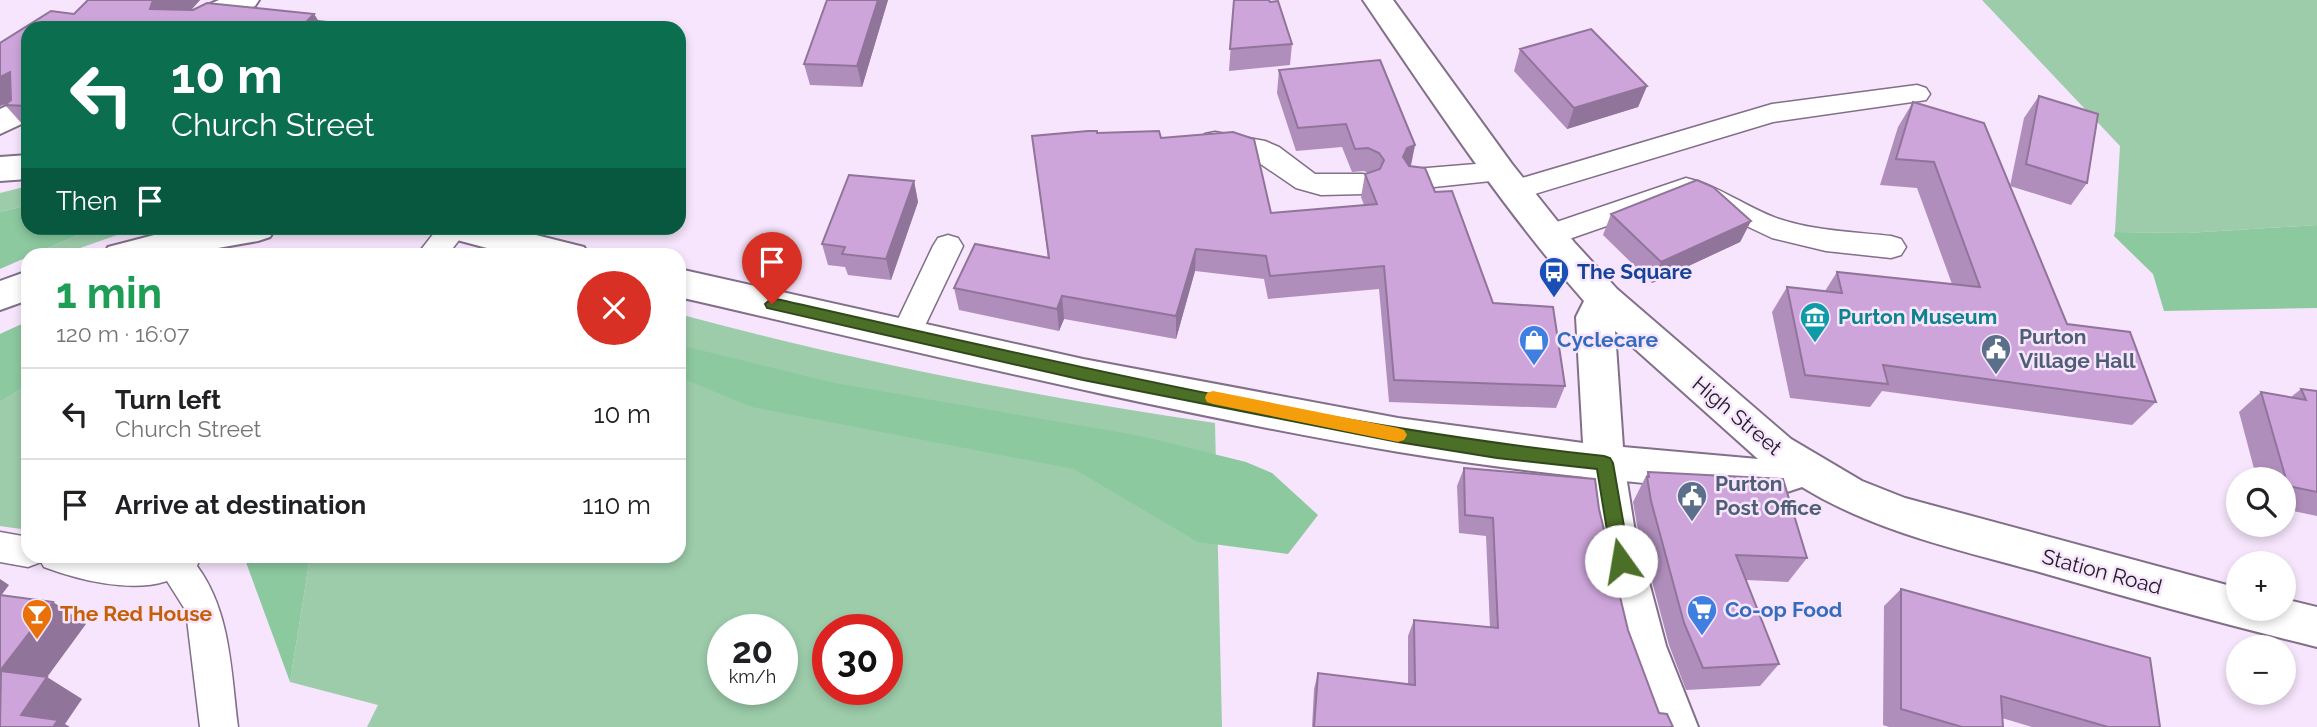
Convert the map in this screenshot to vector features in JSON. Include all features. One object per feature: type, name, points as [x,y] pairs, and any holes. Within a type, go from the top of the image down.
[{"type":"street","points":[[198,21],[244,0]]},
{"type":"street","name":"High Street","points":[[1378,0],[1507,181],[1549,236],[1604,299],[1723,406],[1777,451],[1804,469],[1847,493],[1899,515],[1965,535]]},
{"type":"street","points":[[0,123],[21,111]]},
{"type":"street","points":[[0,169],[21,168]]},
{"type":"street","points":[[145,248],[185,235]]},
{"type":"street","points":[[485,235],[538,248]]},
{"type":"street","points":[[686,285],[1083,374],[1398,435],[1497,451],[1778,478],[1804,469]]},
{"type":"street","points":[[0,296],[21,288]]},
{"type":"street","points":[[1604,299],[1595,317],[1604,463],[1613,526],[1643,646],[1674,727]]},
{"type":"street","name":"Station Road","points":[[1965,535],[2226,605]]},
{"type":"street","points":[[2293,621],[2317,627]]},
{"type":"lane","points":[[1415,179],[1507,181],[1772,113],[1917,94]]},
{"type":"lane","points":[[1194,141],[1227,142],[1255,148],[1307,181],[1321,186],[1363,184]]},
{"type":"lane","points":[[1549,236],[1686,188],[1772,228],[1826,240],[1891,247]]},
{"type":"lane","points":[[437,248],[450,235]]},
{"type":"lane","points":[[906,334],[948,246]]},
{"type":"lane","points":[[0,547],[21,551]]},
{"type":"lane","points":[[98,563],[139,570],[171,563]]},
{"type":"lane","points":[[181,563],[204,611],[219,727]]},
{"type":"green space","points":[[1982,0],[2317,0],[2317,225],[2187,233],[2115,232],[2120,146]]},
{"type":"green space","points":[[21,188],[21,207],[0,212],[0,193]]},
{"type":"green space","points":[[21,207],[21,235],[78,235],[48,248],[21,248],[21,260],[0,269],[0,212]]},
{"type":"green space","points":[[2317,225],[2317,308],[2164,311],[2153,274],[2114,236],[2115,232],[2187,233]]},
{"type":"green space","points":[[78,235],[117,235],[80,248],[48,248]]},
{"type":"green space","points":[[686,316],[946,376],[1215,423],[1222,727],[367,727],[378,705],[290,682],[309,563],[686,563]]},
{"type":"green space","points":[[21,324],[21,389],[0,402],[0,334]]},
{"type":"green space","points":[[686,347],[834,383],[1141,436],[1246,462],[1272,473],[1318,515],[1288,554],[1198,542],[1074,469],[752,407],[686,380]]},
{"type":"green space","points":[[21,389],[21,529],[0,526],[0,402]]},
{"type":"green space","points":[[246,563],[309,563],[290,682]]},
{"type":"building","points":[[88,0],[153,0],[150,9],[193,10],[207,3],[314,14],[308,20],[318,21],[35,21],[51,11],[74,14]]},
{"type":"building","points":[[827,0],[878,0],[857,66],[804,64]]},
{"type":"building","points":[[1234,0],[1278,1],[1292,44],[1230,49]]},
{"type":"building","points":[[1591,29],[1647,86],[1574,108],[1520,49]]},
{"type":"building","points":[[21,30],[21,106],[5,105],[11,100],[10,72],[0,77],[0,43]]},
{"type":"building","points":[[1380,60],[1415,145],[1407,148],[1403,157],[1409,166],[1425,168],[1435,192],[1452,191],[1493,303],[1553,307],[1565,386],[1394,380],[1384,266],[1270,276],[1266,256],[1196,249],[1176,316],[1062,296],[1057,309],[954,288],[975,244],[1049,258],[1032,136],[1088,131],[1159,131],[1161,138],[1233,132],[1254,139],[1271,213],[1377,204],[1365,174],[1380,169],[1384,160],[1379,153],[1368,148],[1355,149],[1346,124],[1298,128],[1279,70]]},
{"type":"building","points":[[2039,96],[2098,114],[2087,183],[2026,164]]},
{"type":"building","points":[[1913,102],[1984,123],[2067,324],[2130,332],[2156,402],[1883,365],[1888,384],[1805,375],[1787,287],[1842,293],[1837,272],[1980,287],[1934,162],[1896,159]]},
{"type":"building","points":[[849,175],[914,181],[886,259],[842,254],[845,247],[822,244]]},
{"type":"building","points":[[1697,180],[1713,187],[1751,221],[1661,262],[1611,214]]},
{"type":"building","points":[[2301,389],[2317,391],[2317,492],[2296,488],[2296,467],[2283,467],[2261,392],[2306,400]]},
{"type":"building","points":[[1464,468],[1595,479],[1599,509],[1628,630],[1659,713],[1667,714],[1673,727],[1314,727],[1318,673],[1415,685],[1414,620],[1498,628],[1493,518],[1465,515]]},
{"type":"building","name":"Co-op Food","points":[[1648,472],[1783,479],[1807,558],[1736,555],[1779,664],[1703,668],[1684,623],[1651,501]]},
{"type":"building","points":[[1901,589],[2150,658],[2160,727],[2108,727],[2001,696],[2003,727],[1962,727],[1901,709]]},
{"type":"building","points":[[0,595],[53,602],[0,671]]},
{"type":"building","points":[[1,671],[47,677],[21,715],[58,720],[53,727],[0,727]]},
{"type":"slow traffic","points":[[1213,398],[1398,435]]},
{"type":"place","name":"The Square","points":[[1554,299]]},
{"type":"place","name":"Purton Museum","points":[[1815,344]]},
{"type":"place","name":"Cyclecare","points":[[1534,367]]},
{"type":"place","name":"Purton Village Hall","points":[[1996,376]]},
{"type":"place","name":"Purton Post Office","points":[[1692,523]]},
{"type":"place","name":"Co-op Food","points":[[1702,637]]},
{"type":"place","name":"The Red House","points":[[37,641]]},
{"type":"route","points":[[772,304],[1083,374],[1398,435],[1497,451],[1604,463],[1621,561]]}]
